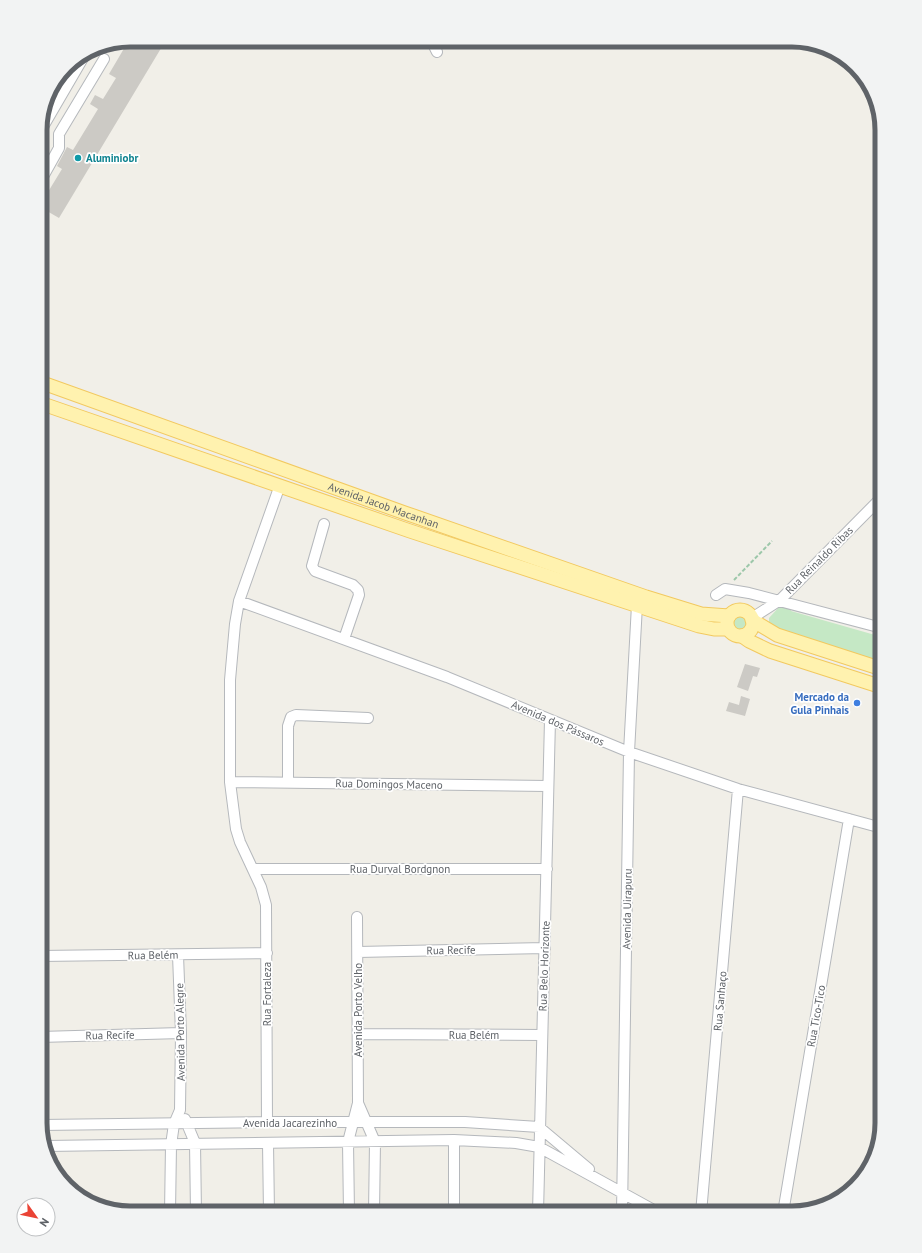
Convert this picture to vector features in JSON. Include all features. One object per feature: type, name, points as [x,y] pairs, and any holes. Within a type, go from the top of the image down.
[{"type":"main road","name":"Avenida Jacob Macanhan","points":[[47,385],[405,513],[646,597],[729,622]]},
{"type":"main road","name":"Avenida Jacob Macanhan","points":[[47,405],[280,485],[422,536],[699,626],[714,629],[729,622]]},
{"type":"main road","points":[[875,667],[777,634],[752,619],[748,613],[740,610],[729,622],[734,635],[742,636],[770,651],[875,685]]},
{"type":"main road","points":[[742,636],[749,632],[752,628],[752,619]]},
{"type":"street","points":[[434,47],[437,52]]},
{"type":"street","points":[[47,169],[59,148],[59,134],[104,59]]},
{"type":"street","points":[[48,118],[79,65]]},
{"type":"street","name":"Rua Fortaleza","points":[[267,1122],[266,905],[261,886],[240,842],[236,829],[230,782],[230,680],[235,624],[239,601],[280,485]]},
{"type":"street","name":"Rua Reinaldo Ribas","points":[[752,619],[780,600],[875,504]]},
{"type":"street","points":[[324,524],[312,566],[315,571],[353,585],[358,590],[359,596],[344,639]]},
{"type":"street","points":[[716,595],[725,589],[749,592],[875,626]]},
{"type":"street","name":"Avenida dos Pássaros","points":[[239,601],[447,677],[629,752],[738,789],[875,826]]},
{"type":"street","name":"Avenida Uirapuru","points":[[622,1206],[629,752],[637,605]]},
{"type":"street","points":[[288,782],[288,726],[291,717],[296,714],[368,718]]},
{"type":"street","name":"Rua Belo Horizonte","points":[[538,1206],[547,869],[547,786],[550,720]]},
{"type":"street","name":"Rua Domingos Maceno","points":[[230,782],[547,786]]},
{"type":"street","name":"Rua Sanhaço","points":[[702,1206],[738,789]]},
{"type":"street","name":"Rua Tico-Tico","points":[[784,1206],[849,819]]},
{"type":"street","name":"Rua Durval Bordgnon","points":[[253,869],[547,869]]},
{"type":"street","name":"Avenida Porto Velho","points":[[349,1206],[348,1142],[358,1103],[357,917]]},
{"type":"street","name":"Rua Recife","points":[[358,952],[545,948]]},
{"type":"street","name":"Rua Belém","points":[[47,956],[267,953]]},
{"type":"street","name":"Avenida Porto Alegre","points":[[170,1206],[171,1145],[174,1124],[180,1110],[181,1034],[178,955]]},
{"type":"street","name":"Rua Recife","points":[[47,1037],[181,1034]]},
{"type":"street","name":"Rua Belém","points":[[358,1034],[542,1035]]},
{"type":"street","name":"Avenida Porto Velho","points":[[358,1103],[375,1142],[374,1206]]},
{"type":"street","points":[[180,1110],[188,1124],[195,1143],[196,1206]]},
{"type":"street","name":"Avenida Jacarezinho","points":[[47,1125],[267,1122],[465,1122],[539,1127]]},
{"type":"street","points":[[539,1127],[602,1181],[646,1206]]},
{"type":"street","points":[[454,1140],[454,1206]]},
{"type":"street","name":"Avenida Jacarezinho","points":[[50,1146],[454,1140],[516,1143],[539,1147],[602,1181]]},
{"type":"street","points":[[268,1143],[269,1206]]},
{"type":"path","points":[[725,589],[772,541]]},
{"type":"green space","points":[[789,605],[791,611],[875,635],[875,661],[783,632],[769,624],[769,618],[780,606]]},
{"type":"green space","points":[[736,613],[744,613],[750,619],[750,627],[744,633],[736,633],[730,627],[730,619]]},
{"type":"building","points":[[125,47],[162,47],[59,218],[47,211],[47,194],[62,169],[57,166],[67,147],[73,150],[98,109],[90,104],[95,95],[103,99],[116,78],[109,74]]},
{"type":"building","points":[[745,664],[760,668],[757,677],[753,676],[748,691],[737,687]]},
{"type":"building","points":[[741,696],[750,699],[745,716],[726,711],[729,702],[739,705]]},
{"type":"place","name":"Aluminiobr","points":[[78,158]]},
{"type":"place","name":"Mercado da Gula Pinhais","points":[[857,703]]}]
